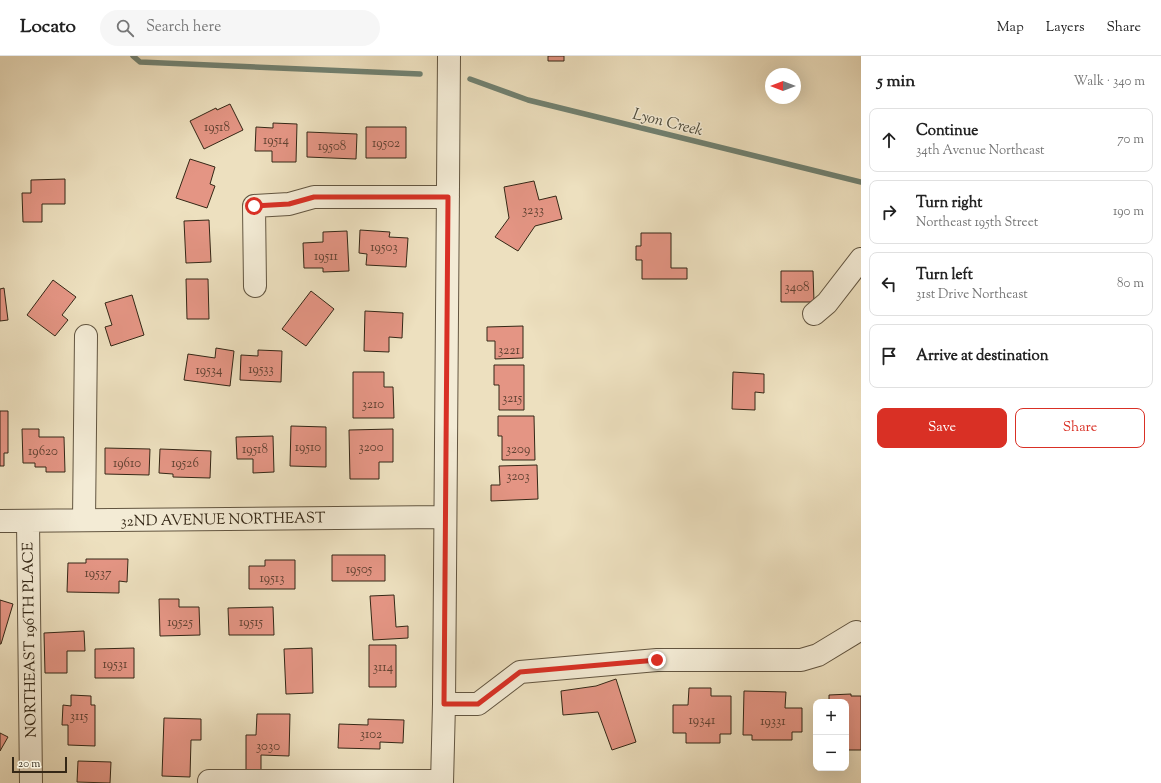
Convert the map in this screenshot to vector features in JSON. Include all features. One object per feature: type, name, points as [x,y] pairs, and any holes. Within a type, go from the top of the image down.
[{"type":"street","points":[[209,781],[442,782],[444,704],[449,56]]},
{"type":"street","points":[[255,286],[254,206],[289,204],[314,197],[448,197]]},
{"type":"street","points":[[814,314],[827,304],[861,259]]},
{"type":"street","points":[[84,520],[86,336]]},
{"type":"street","name":"32ND AVENUE NORTHEAST","points":[[0,521],[445,517]]},
{"type":"street","name":"NORTHEAST 196TH PLACE","points":[[28,521],[32,783]]},
{"type":"street","points":[[444,704],[478,704],[520,672],[657,660],[801,660],[818,655],[856,632]]},
{"type":"building","points":[[548,56],[564,56],[564,61],[548,61]]},
{"type":"building","points":[[230,104],[243,130],[204,149],[190,121],[216,108],[217,110]]},
{"type":"building","points":[[273,123],[297,124],[296,162],[272,162],[272,151],[255,151],[256,127],[273,128]]},
{"type":"building","points":[[366,127],[406,127],[406,158],[366,158]]},
{"type":"building","points":[[307,132],[357,134],[356,159],[307,157]]},
{"type":"building","points":[[190,159],[215,167],[210,184],[215,186],[207,208],[176,198]]},
{"type":"building","points":[[65,179],[65,204],[42,204],[42,222],[23,222],[22,193],[31,193],[31,180]]},
{"type":"building","points":[[534,181],[539,200],[556,196],[562,219],[535,226],[518,251],[495,237],[509,218],[504,187]]},
{"type":"building","points":[[209,220],[211,262],[186,263],[184,221]]},
{"type":"building","points":[[360,230],[390,232],[389,237],[408,238],[406,267],[366,265],[367,254],[359,253]]},
{"type":"building","points":[[347,231],[349,271],[323,272],[323,268],[304,268],[303,243],[323,242],[323,232]]},
{"type":"building","points":[[641,233],[671,233],[671,268],[687,268],[687,279],[642,279],[642,260],[636,260],[636,246],[641,246]]},
{"type":"building","points":[[781,271],[813,271],[814,302],[781,302]]},
{"type":"building","points":[[186,279],[208,279],[209,319],[187,319]]},
{"type":"building","points":[[53,280],[76,297],[62,315],[68,320],[55,336],[27,315]]},
{"type":"building","points":[[4,288],[8,320],[0,321],[0,289]]},
{"type":"building","points":[[311,291],[334,309],[306,346],[282,329]]},
{"type":"building","points":[[132,295],[144,335],[111,346],[105,327],[112,325],[105,303]]},
{"type":"building","points":[[365,311],[403,313],[402,338],[389,337],[389,352],[364,351]]},
{"type":"building","points":[[523,326],[523,358],[495,359],[495,341],[487,341],[487,327]]},
{"type":"building","points":[[216,348],[234,351],[230,386],[184,380],[188,354],[215,358]]},
{"type":"building","points":[[258,350],[282,351],[281,382],[240,380],[241,355],[258,356]]},
{"type":"building","points":[[494,365],[524,365],[524,410],[499,410],[499,385],[494,385]]},
{"type":"building","points":[[353,372],[384,372],[384,387],[393,387],[394,418],[353,418]]},
{"type":"building","points":[[733,372],[764,374],[764,393],[755,392],[755,410],[732,409]]},
{"type":"building","points":[[0,411],[8,411],[8,453],[4,453],[4,466],[0,466]]},
{"type":"building","points":[[498,416],[534,416],[535,460],[502,460],[502,436],[498,436]]},
{"type":"building","points":[[291,426],[326,427],[326,467],[290,466]]},
{"type":"building","points":[[22,429],[39,429],[39,437],[64,437],[65,472],[46,472],[46,467],[35,467],[35,463],[23,463]]},
{"type":"building","points":[[393,429],[393,462],[379,462],[379,479],[350,479],[349,430]]},
{"type":"building","points":[[273,436],[274,472],[253,473],[253,459],[237,459],[236,437]]},
{"type":"building","points":[[105,448],[150,449],[149,475],[105,474]]},
{"type":"building","points":[[160,449],[211,451],[210,478],[173,477],[173,474],[159,473]]},
{"type":"building","points":[[537,465],[538,499],[491,501],[491,485],[500,485],[499,466]]},
{"type":"building","points":[[332,555],[385,555],[385,581],[332,581]]},
{"type":"building","points":[[86,559],[128,559],[127,582],[119,581],[119,593],[67,592],[68,563],[86,563]]},
{"type":"building","points":[[265,560],[295,560],[295,589],[249,589],[249,566],[265,566]]},
{"type":"building","points":[[394,595],[396,627],[408,626],[408,638],[373,640],[370,596]]},
{"type":"building","points":[[159,599],[179,599],[179,607],[199,607],[200,635],[160,636]]},
{"type":"building","points":[[0,600],[13,604],[1,644],[0,644]]},
{"type":"building","points":[[273,607],[274,635],[229,635],[228,608]]},
{"type":"building","points":[[84,631],[85,651],[67,651],[67,673],[45,673],[44,633]]},
{"type":"building","points":[[369,645],[396,645],[396,687],[369,687]]},
{"type":"building","points":[[134,648],[134,678],[95,678],[95,649]]},
{"type":"building","points":[[312,648],[313,693],[286,694],[284,649]]},
{"type":"building","points":[[616,679],[636,742],[612,750],[598,712],[563,715],[561,691],[596,686]]},
{"type":"building","points":[[689,688],[711,688],[711,696],[731,696],[731,734],[720,734],[720,743],[686,743],[686,733],[673,733],[673,705],[688,705]]},
{"type":"building","points":[[744,691],[786,692],[785,708],[802,708],[802,732],[792,732],[792,740],[752,740],[752,735],[743,735]]},
{"type":"building","points":[[851,694],[851,696],[861,696],[861,750],[849,750],[849,699],[829,699],[829,695]]},
{"type":"building","points":[[71,695],[91,696],[91,705],[95,705],[95,746],[68,745],[68,725],[62,725],[63,705],[71,706]]},
{"type":"building","points":[[257,714],[290,714],[289,756],[261,755],[261,771],[246,770],[246,735],[256,735]]},
{"type":"building","points":[[164,718],[201,719],[201,740],[191,740],[190,777],[162,776]]},
{"type":"building","points":[[368,719],[404,720],[403,743],[380,742],[380,749],[338,748],[339,724],[368,725]]},
{"type":"building","points":[[0,733],[8,737],[0,751]]},
{"type":"building","points":[[78,761],[111,762],[110,783],[77,782]]},
{"type":"waterway","name":"Lyon Creek","points":[[133,56],[140,62],[420,74]]},
{"type":"waterway","name":"Lyon Creek","points":[[470,79],[528,100],[861,182]]},
{"type":"route","points":[[254,206],[289,204],[314,197],[448,197],[444,704],[478,704],[520,672],[657,660]]}]
